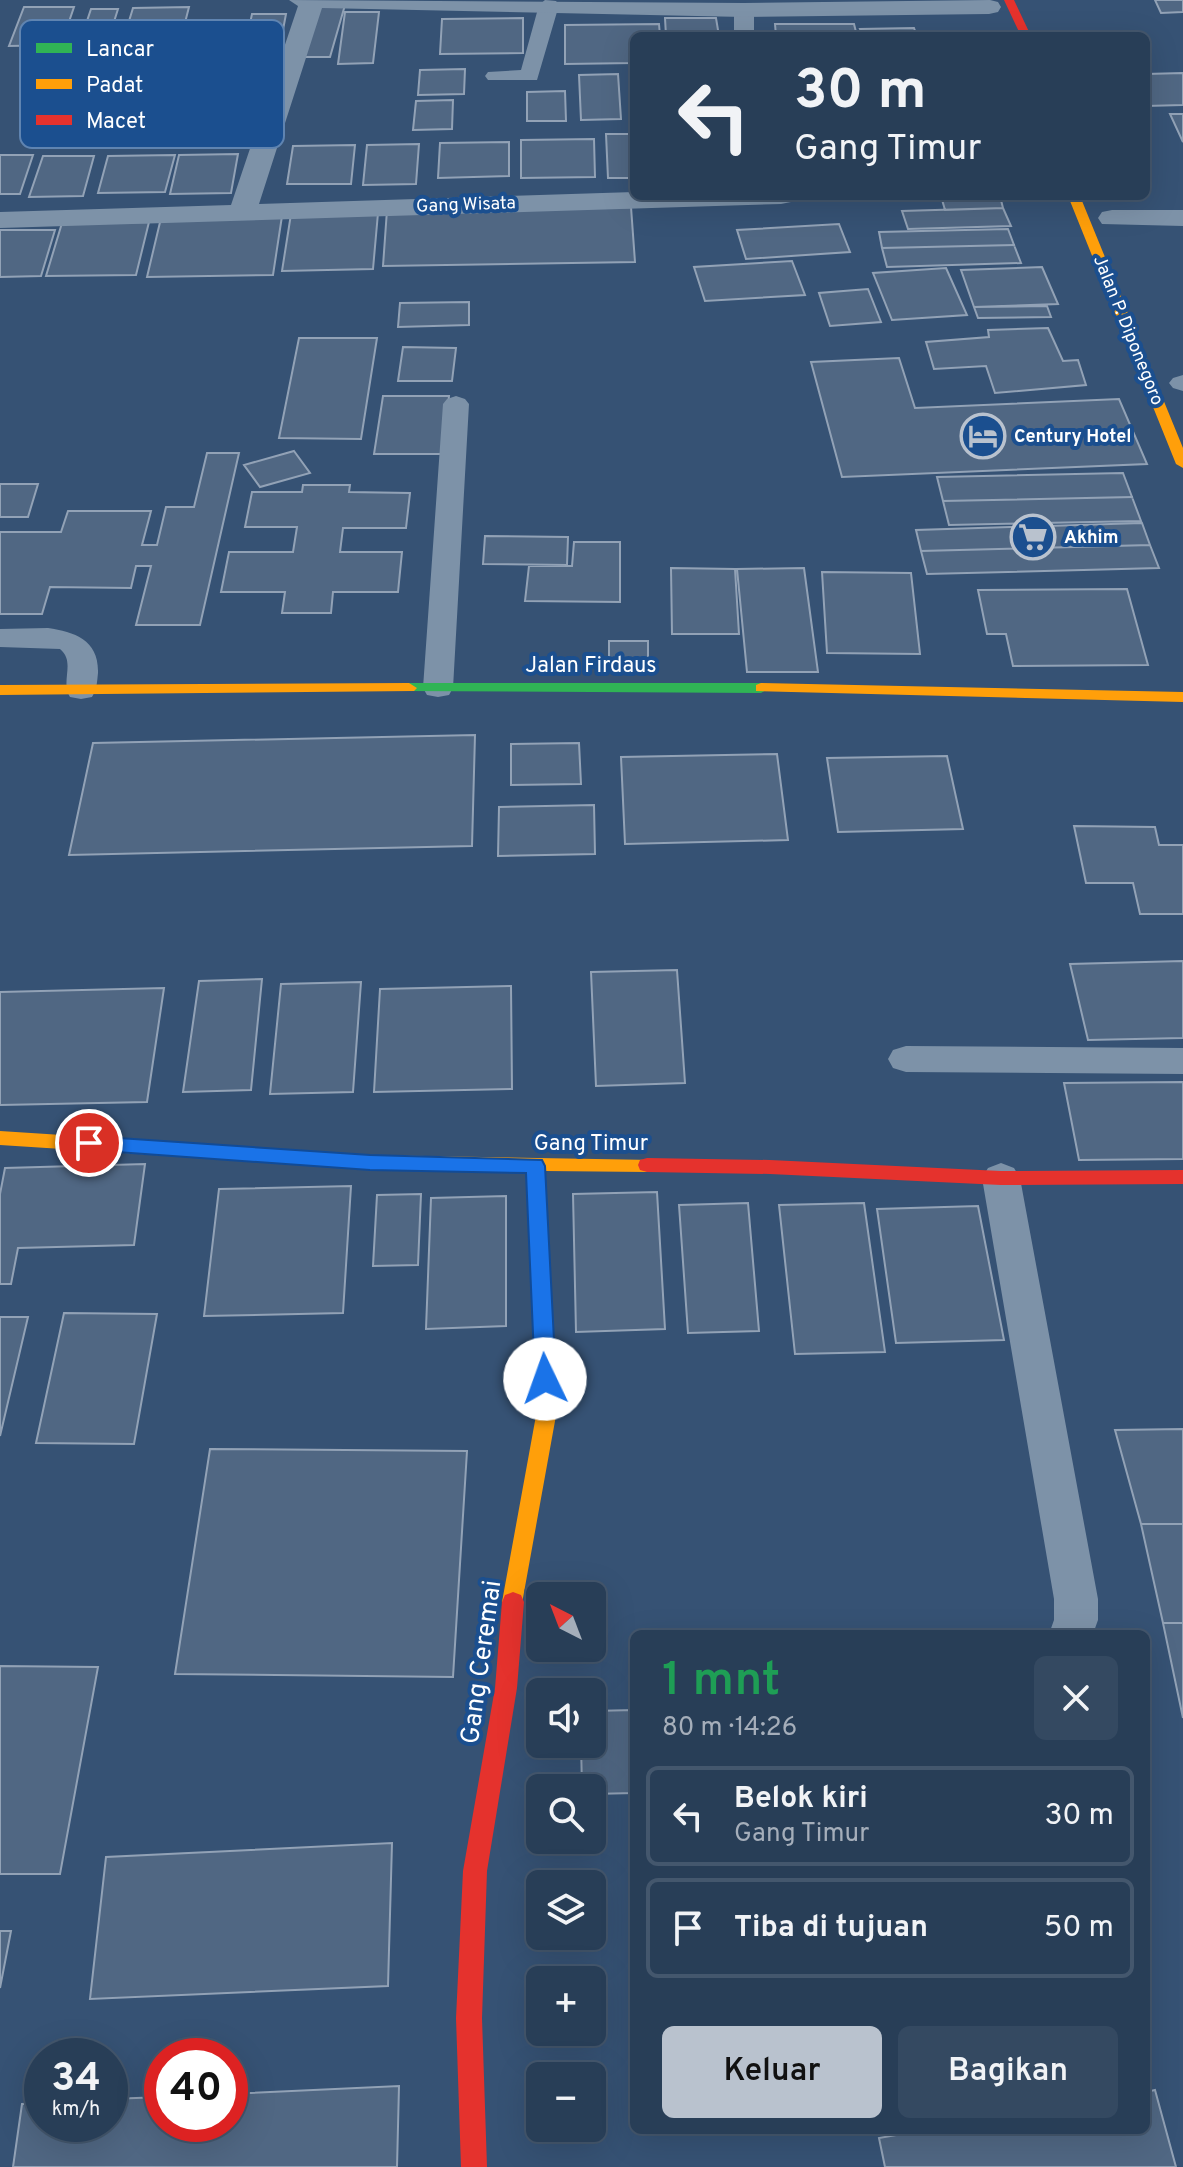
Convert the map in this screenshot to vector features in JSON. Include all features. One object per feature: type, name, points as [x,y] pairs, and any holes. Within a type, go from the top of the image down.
[{"type":"street","points":[[301,0],[744,10],[995,7],[1022,32]]},
{"type":"street","points":[[284,86],[312,0]]},
{"type":"street","points":[[243,211],[264,148]]},
{"type":"street","name":"Gang Wisata","points":[[0,220],[638,200]]},
{"type":"street","name":"Jalan P. Diponegoro","points":[[1076,200],[1183,464]]},
{"type":"street","points":[[1110,215],[1183,218]]},
{"type":"street","name":"Jalan Firdaus","points":[[0,690],[703,687],[1183,697]]},
{"type":"street","name":"Gang Timur","points":[[0,1138],[370,1162],[770,1167],[1001,1178],[1183,1177]]},
{"type":"street","name":"Gang Ceremai","points":[[474,2167],[469,2018],[475,1871],[506,1688],[512,1609],[547,1410],[535,1166]]},
{"type":"lane","points":[[495,76],[530,76],[549,5]]},
{"type":"lane","points":[[744,10],[744,32]]},
{"type":"lane","points":[[438,688],[456,404]]},
{"type":"lane","points":[[0,638],[65,638],[75,643],[82,654],[81,690]]},
{"type":"lane","points":[[906,1059],[1183,1061]]},
{"type":"lane","points":[[1001,1178],[1076,1599],[1076,1620],[1072,1630]]},
{"type":"building","points":[[1155,0],[1183,0],[1183,12],[1161,13]]},
{"type":"building","points":[[318,5],[345,5],[330,57],[303,57]]},
{"type":"building","points":[[24,7],[74,7],[70,20],[20,20],[20,46],[9,46]]},
{"type":"building","points":[[189,7],[186,20],[129,20],[133,8]]},
{"type":"building","points":[[91,9],[118,9],[115,20],[87,20]]},
{"type":"building","points":[[345,12],[379,12],[373,63],[338,64]]},
{"type":"building","points":[[252,14],[286,14],[284,25],[284,20],[251,20]]},
{"type":"building","points":[[523,18],[523,53],[440,54],[442,19]]},
{"type":"building","points":[[665,18],[716,18],[718,32],[666,32]]},
{"type":"building","points":[[659,24],[660,32],[630,32],[630,63],[565,64],[565,25]]},
{"type":"building","points":[[775,24],[854,24],[856,32],[776,32]]},
{"type":"building","points":[[914,28],[916,32],[861,32],[860,29]]},
{"type":"building","points":[[465,69],[464,94],[418,95],[420,70]]},
{"type":"building","points":[[1183,73],[1183,105],[1150,106],[1150,74]]},
{"type":"building","points":[[618,74],[621,119],[581,120],[579,75]]},
{"type":"building","points":[[565,91],[566,121],[527,121],[527,92]]},
{"type":"building","points":[[453,100],[452,129],[413,130],[416,101]]},
{"type":"building","points":[[1170,114],[1183,114],[1183,142]]},
{"type":"building","points":[[606,134],[630,134],[630,178],[608,178]]},
{"type":"building","points":[[594,139],[595,177],[521,178],[521,140]]},
{"type":"building","points":[[509,142],[509,176],[438,178],[440,143]]},
{"type":"building","points":[[419,144],[416,184],[363,185],[367,145]]},
{"type":"building","points":[[355,145],[351,184],[287,184],[293,146]]},
{"type":"building","points":[[238,154],[231,193],[170,194],[179,155]]},
{"type":"building","points":[[0,155],[33,155],[20,194],[0,194]]},
{"type":"building","points":[[175,155],[165,192],[98,193],[108,156]]},
{"type":"building","points":[[43,156],[94,156],[83,196],[29,197]]},
{"type":"building","points":[[942,200],[1001,200],[1003,208],[945,210]]},
{"type":"building","points":[[631,207],[635,262],[383,266],[387,210]]},
{"type":"building","points":[[1003,208],[1011,226],[908,229],[902,211]]},
{"type":"building","points":[[378,213],[373,269],[282,271],[291,214]]},
{"type":"building","points":[[282,216],[273,275],[147,277],[161,218]]},
{"type":"building","points":[[149,222],[136,275],[46,276],[62,223]]},
{"type":"building","points":[[839,224],[850,252],[746,259],[737,230]]},
{"type":"building","points":[[1008,229],[1014,245],[882,248],[879,232]]},
{"type":"building","points":[[0,230],[55,230],[41,276],[0,277]]},
{"type":"building","points":[[1014,245],[1021,263],[887,267],[882,248]]},
{"type":"building","points":[[792,261],[805,295],[705,301],[694,267]]},
{"type":"building","points":[[1042,267],[1058,304],[974,307],[961,270]]},
{"type":"building","points":[[946,268],[967,315],[892,320],[873,273]]},
{"type":"building","points":[[868,289],[881,322],[830,326],[819,293]]},
{"type":"building","points":[[469,302],[469,325],[398,327],[400,303]]},
{"type":"building","points":[[1047,306],[1051,317],[978,318],[974,307]]},
{"type":"building","points":[[1048,328],[1063,361],[1078,360],[1086,385],[995,393],[986,366],[934,369],[926,342],[989,337],[988,330]]},
{"type":"building","points":[[299,338],[377,338],[361,439],[279,438]]},
{"type":"building","points":[[403,347],[456,348],[452,381],[398,381]]},
{"type":"building","name":"Century Hotel","points":[[899,358],[915,408],[1119,399],[1147,464],[842,477],[811,362]]},
{"type":"building","points":[[383,396],[449,396],[443,454],[374,454]]},
{"type":"building","points":[[294,451],[310,473],[260,487],[244,465]]},
{"type":"building","points":[[207,453],[239,453],[200,625],[136,625],[151,566],[136,566],[131,588],[50,587],[42,614],[0,614],[0,532],[61,532],[68,511],[151,511],[142,545],[157,545],[166,507],[194,507]]},
{"type":"building","points":[[1123,473],[1132,497],[943,501],[937,477]]},
{"type":"building","points":[[0,484],[38,484],[28,517],[0,517]]},
{"type":"building","points":[[303,485],[350,485],[349,492],[410,493],[406,528],[343,528],[340,552],[402,552],[398,592],[333,592],[331,613],[282,613],[285,592],[221,592],[229,552],[293,552],[297,527],[245,527],[252,492],[302,492]]},
{"type":"building","points":[[1132,497],[1141,521],[949,525],[943,501]]},
{"type":"building","name":"Akhim","points":[[1142,523],[1150,545],[921,551],[916,530]]},
{"type":"building","points":[[485,536],[568,537],[567,565],[483,564]]},
{"type":"building","points":[[574,542],[620,542],[620,602],[525,601],[529,566],[572,566]]},
{"type":"building","points":[[1150,545],[1159,568],[927,574],[921,551]]},
{"type":"building","points":[[671,568],[735,569],[739,634],[672,634]]},
{"type":"building","points":[[804,568],[818,672],[747,672],[737,569]]},
{"type":"building","points":[[822,572],[911,573],[920,654],[827,653]]},
{"type":"building","points":[[1127,589],[1148,665],[1013,666],[1006,634],[987,634],[978,590]]},
{"type":"building","points":[[609,641],[648,641],[648,664],[609,663]]},
{"type":"building","points":[[475,735],[472,846],[69,855],[93,743]]},
{"type":"building","points":[[579,743],[581,784],[511,785],[511,744]]},
{"type":"building","points":[[777,754],[788,840],[625,844],[621,757]]},
{"type":"building","points":[[947,756],[963,829],[838,832],[827,758]]},
{"type":"building","points":[[594,805],[595,854],[498,856],[499,807]]},
{"type":"building","points":[[1074,826],[1155,827],[1159,845],[1183,845],[1183,914],[1140,914],[1133,883],[1086,883]]},
{"type":"building","points":[[1183,961],[1183,1038],[1088,1040],[1070,964]]},
{"type":"building","points":[[677,970],[685,1083],[596,1086],[591,972]]},
{"type":"building","points":[[262,979],[251,1090],[183,1092],[199,981]]},
{"type":"building","points":[[361,982],[353,1092],[270,1094],[281,984]]},
{"type":"building","points":[[511,986],[512,1089],[374,1092],[380,989]]},
{"type":"building","points":[[164,988],[147,1102],[0,1105],[0,992]]},
{"type":"building","points":[[1183,1082],[1183,1159],[1079,1160],[1064,1083]]},
{"type":"building","points":[[145,1164],[134,1245],[18,1248],[11,1284],[0,1284],[0,1194],[5,1168]]},
{"type":"building","points":[[351,1186],[343,1313],[204,1316],[219,1189]]},
{"type":"building","points":[[657,1192],[665,1329],[576,1332],[573,1194]]},
{"type":"building","points":[[421,1194],[418,1265],[373,1266],[377,1195]]},
{"type":"building","points":[[506,1196],[506,1326],[426,1329],[431,1198]]},
{"type":"building","points":[[748,1203],[759,1331],[688,1333],[679,1205]]},
{"type":"building","points":[[864,1203],[885,1352],[795,1354],[779,1205]]},
{"type":"building","points":[[978,1206],[1004,1340],[896,1343],[877,1209]]},
{"type":"building","points":[[64,1313],[157,1314],[134,1444],[36,1443]]},
{"type":"building","points":[[0,1317],[28,1317],[0,1436]]},
{"type":"building","points":[[1183,1429],[1183,1524],[1141,1524],[1115,1430]]},
{"type":"building","points":[[210,1449],[467,1451],[453,1677],[175,1674]]},
{"type":"building","points":[[1141,1524],[1183,1524],[1183,1623],[1163,1623]]},
{"type":"building","points":[[1163,1623],[1183,1623],[1183,1718]]},
{"type":"building","points":[[0,1666],[98,1667],[60,1874],[0,1874]]},
{"type":"building","points":[[630,1710],[630,1793],[606,1794],[606,1774],[582,1774],[581,1758],[606,1758],[606,1711]]},
{"type":"building","points":[[392,1843],[388,1986],[90,1999],[106,1857]]},
{"type":"building","points":[[0,1931],[11,1931],[0,1988]]},
{"type":"building","points":[[399,2086],[397,2167],[13,2167],[22,2104],[24,2142],[128,2142],[128,2098],[144,2098],[144,2142],[248,2142],[248,2093]]},
{"type":"building","points":[[1155,2090],[1176,2167],[885,2167],[879,2138],[902,2134],[1150,2134],[1150,2091]]},
{"type":"traffic: fast","points":[[409,688],[761,688]]},
{"type":"traffic: slow","points":[[1076,200],[1183,464]]},
{"type":"traffic: slow","points":[[0,690],[409,688]]},
{"type":"traffic: slow","points":[[761,688],[1183,697]]},
{"type":"traffic: slow","points":[[0,1138],[370,1162],[647,1165]]},
{"type":"traffic: slow","points":[[513,1602],[547,1410],[535,1166]]},
{"type":"traffic: jam","points":[[1009,0],[1024,32]]},
{"type":"traffic: jam","points":[[647,1165],[770,1167],[1001,1178],[1183,1177]]},
{"type":"traffic: jam","points":[[474,2167],[469,2018],[475,1871],[506,1688],[513,1602]]},
{"type":"place","name":"Century Hotel","points":[[983,436]]},
{"type":"place","name":"Akhim","points":[[1033,537]]},
{"type":"route","points":[[89,1143],[370,1162],[535,1166],[545,1379]]}]
